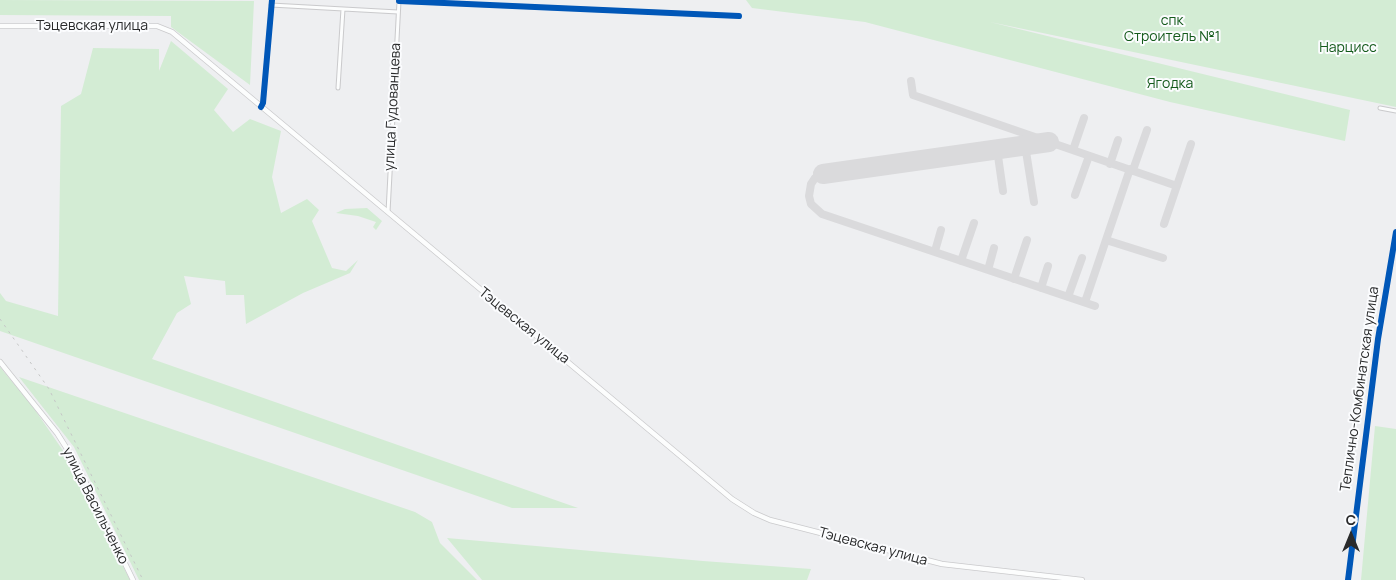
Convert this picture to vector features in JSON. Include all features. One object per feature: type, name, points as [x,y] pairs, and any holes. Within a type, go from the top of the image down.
[{"type":"main road","name":"Тэцевская улица","points":[[0,26],[157,26],[172,32],[732,498],[754,513],[770,520],[934,562],[965,568],[1082,580]]},
{"type":"main road","name":"улица Васильченко","points":[[0,362],[57,433],[76,463],[133,580]]},
{"type":"street","points":[[261,107],[264,104],[272,0]]},
{"type":"street","points":[[399,1],[739,16]]},
{"type":"street","name":"улица Гудованцева","points":[[388,213],[399,1]]},
{"type":"street","points":[[272,5],[398,12]]},
{"type":"street","points":[[338,88],[343,9]]},
{"type":"street","points":[[1380,108],[1396,111]]},
{"type":"street","name":"Теплично-Комбинатская улица","points":[[1348,580],[1377,349],[1396,232]]},
{"type":"green space","points":[[0,0],[254,1],[250,85],[171,27],[171,16],[0,15]]},
{"type":"green space","points":[[746,0],[1396,0],[1396,107],[990,22],[1350,110],[1345,141],[1170,102],[865,22],[752,8]]},
{"type":"green space","points":[[171,41],[228,89],[214,110],[233,132],[250,119],[281,131],[272,177],[281,213],[307,199],[319,210],[312,221],[332,268],[346,271],[358,260],[350,273],[303,293],[246,324],[244,295],[226,295],[225,281],[184,276],[191,304],[177,313],[152,359],[578,508],[512,508],[0,331],[0,293],[6,301],[58,316],[61,106],[81,94],[93,48],[159,49],[159,71]]},
{"type":"green space","points":[[367,208],[382,221],[376,230],[373,227],[376,222],[358,216],[336,213],[345,209]]},
{"type":"green space","points":[[0,367],[33,407],[66,455],[130,580],[0,580]]},
{"type":"green space","points":[[19,377],[415,512],[432,522],[440,543],[477,580],[139,580],[74,447]]},
{"type":"green space","points":[[1375,426],[1396,429],[1396,580],[1361,580]]},
{"type":"green space","points":[[447,538],[811,569],[807,580],[482,580]]},
{"type":"taxiway","points":[[911,81],[913,95],[1177,186]]},
{"type":"taxiway","points":[[1073,150],[1084,118]]},
{"type":"taxiway","points":[[1133,170],[1147,130]]},
{"type":"taxiway","points":[[1110,164],[1118,140]]},
{"type":"taxiway","points":[[1164,224],[1191,144]]},
{"type":"taxiway","points":[[1025,145],[1034,202]]},
{"type":"taxiway","points":[[997,149],[1003,191]]},
{"type":"taxiway","points":[[1075,195],[1089,156]]},
{"type":"taxiway","points":[[1085,302],[1130,169]]},
{"type":"taxiway","points":[[823,174],[815,178],[811,184],[809,196],[811,204],[822,214],[1095,306]]},
{"type":"taxiway","points":[[961,261],[974,223]]},
{"type":"taxiway","points":[[935,251],[941,230]]},
{"type":"taxiway","points":[[1014,279],[1027,240]]},
{"type":"taxiway","points":[[1106,240],[1163,258]]},
{"type":"taxiway","points":[[988,270],[994,248]]},
{"type":"taxiway","points":[[1068,297],[1082,258]]},
{"type":"taxiway","points":[[1041,288],[1048,266]]},
{"type":"runway","points":[[823,174],[1049,142]]},
{"type":"railway","points":[[0,319],[49,389],[143,580]]},
{"type":"cycle path","points":[[261,107],[263,103],[272,0]]},
{"type":"cycle path","points":[[399,1],[739,16]]},
{"type":"cycle path","points":[[1348,580],[1378,339],[1396,232]]},
{"type":"park label","name":"спк Строитель №1","points":[[1172,30]]},
{"type":"park label","name":"Нарцисс","points":[[1348,48]]},
{"type":"park label","name":"Ягодка","points":[[1170,84]]}]
